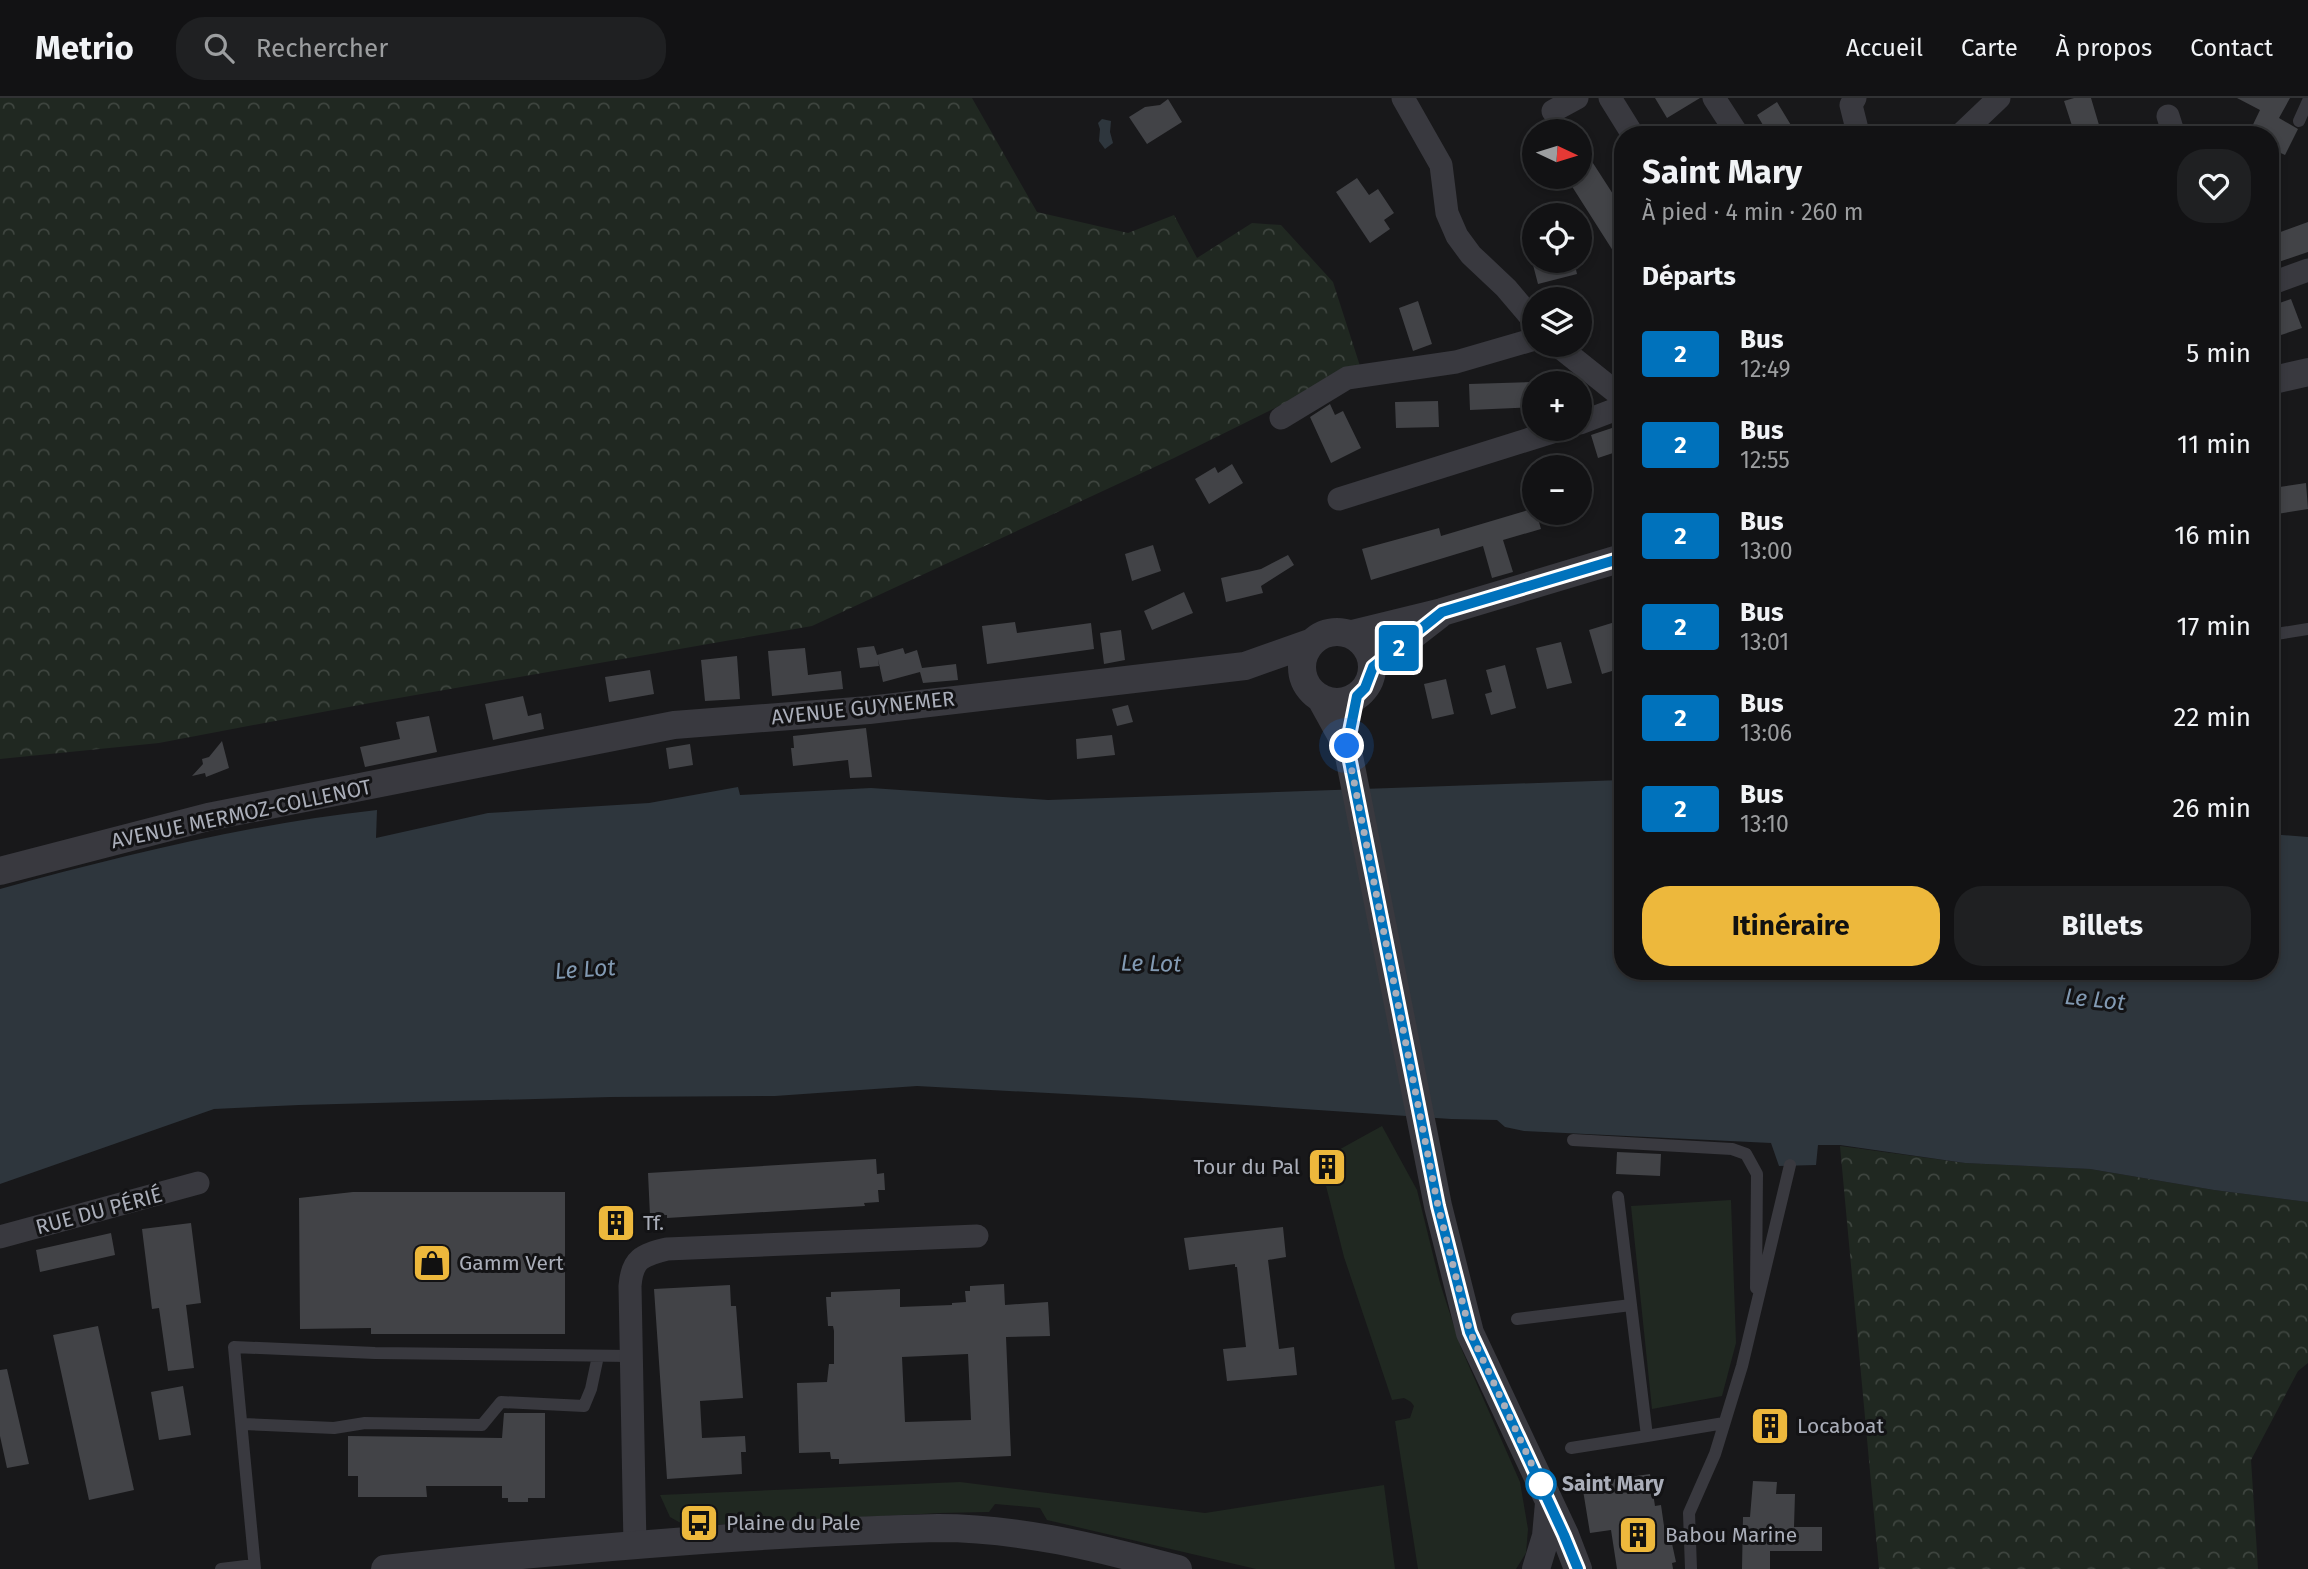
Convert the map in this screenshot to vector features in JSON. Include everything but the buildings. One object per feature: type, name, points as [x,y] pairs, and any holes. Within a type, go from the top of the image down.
[{"type":"street","points":[[1403,98],[1441,165],[1447,213],[1457,236],[1471,255],[1522,307]]},
{"type":"street","points":[[1553,111],[1577,98]]},
{"type":"street","points":[[1610,98],[1627,126]]},
{"type":"street","points":[[1714,98],[1732,126]]},
{"type":"street","points":[[1855,98],[1851,105],[1858,126]]},
{"type":"street","points":[[1969,126],[1999,98]]},
{"type":"street","points":[[2279,281],[2308,270]]},
{"type":"street","points":[[1281,418],[1347,378],[1456,362],[1522,343]]},
{"type":"street","points":[[1572,357],[1614,391]]},
{"type":"street","points":[[2279,379],[2308,372]]},
{"type":"street","points":[[1592,418],[1614,410]]},
{"type":"street","points":[[1339,499],[1524,441]]},
{"type":"street","points":[[1578,1569],[1470,1332],[1432,1173],[1337,712],[1302,676],[1301,665],[1310,643],[1325,633],[1334,631],[1352,634],[1442,612],[1614,560]]},
{"type":"street","points":[[1337,712],[1365,688],[1373,667],[1442,612]]},
{"type":"street","points":[[1352,634],[1367,648],[1373,667]]},
{"type":"street","name":"AVENUE GUYNEMER","points":[[483,762],[674,725],[869,710],[1245,666],[1310,643]]},
{"type":"street","name":"AVENUE GUYNEMER","points":[[1245,666],[1337,712]]},
{"type":"street","name":"AVENUE MERMOZ-COLLENOT","points":[[0,871],[208,817],[483,762]]},
{"type":"street","name":"RUE DU PÉRIÉ","points":[[0,1237],[198,1183]]},
{"type":"street","points":[[635,1546],[629,1356],[631,1270],[638,1261],[651,1253],[667,1249],[977,1236]]},
{"type":"street","points":[[1536,1569],[1546,1536],[1549,1503]]},
{"type":"street","points":[[385,1569],[532,1553],[905,1529],[967,1528],[1028,1534],[1178,1569]]},
{"type":"street","points":[[1549,1569],[1567,1569]]},
{"type":"lane","points":[[2299,121],[2308,101]]},
{"type":"lane","points":[[2279,634],[2308,629]]},
{"type":"lane","points":[[1573,1140],[1732,1149],[1746,1154],[1758,1174],[1755,1315]]},
{"type":"lane","points":[[1691,1569],[1689,1513],[1715,1454],[1742,1366],[1790,1166]]},
{"type":"lane","points":[[1618,1197],[1647,1436]]},
{"type":"lane","points":[[1517,1319],[1631,1305]]},
{"type":"lane","points":[[221,1569],[255,1567],[234,1347],[375,1353],[629,1356]]},
{"type":"lane","points":[[243,1424],[334,1428],[365,1423],[482,1425],[501,1402],[584,1406],[591,1390],[598,1356]]},
{"type":"lane","points":[[1571,1448],[1724,1423]]},
{"type":"green space","points":[[0,98],[972,98],[1037,212],[1128,233],[1174,215],[1197,258],[1252,223],[1281,225],[1333,282],[1360,366],[1174,458],[812,626],[370,703],[159,743],[0,759]]},
{"type":"green space","points":[[1382,1126],[1417,1190],[1440,1283],[1461,1348],[1520,1482],[1528,1529],[1526,1553],[1516,1569],[1418,1569],[1395,1421],[1410,1418],[1414,1406],[1404,1398],[1392,1400],[1344,1257],[1324,1178],[1340,1171],[1333,1153]]},
{"type":"green space","points":[[1840,1146],[1965,1163],[2090,1169],[2214,1190],[2308,1202],[2308,1363],[2298,1371],[2251,1460],[2258,1569],[1879,1569]]},
{"type":"green space","points":[[1731,1200],[1736,1343],[1722,1396],[1652,1409],[1631,1206]]},
{"type":"green space","points":[[960,1482],[1205,1513],[1384,1485],[1395,1569],[1256,1569],[1047,1520],[1040,1508],[995,1504],[989,1512],[686,1526],[670,1517],[660,1495]]},
{"type":"water","points":[[1102,119],[1111,121],[1113,143],[1105,149],[1099,141],[1098,123]]},
{"type":"water","name":"Le Lot","points":[[1614,780],[1614,980],[2279,980],[2279,835],[2308,837],[2308,1202],[2214,1190],[2090,1169],[1965,1163],[1840,1145],[1818,1145],[1816,1165],[1779,1166],[1771,1143],[1524,1131],[1505,1127],[1497,1120],[917,1086],[775,1096],[611,1097],[214,1109],[0,1184],[0,889],[187,842],[282,823],[377,810],[376,838],[488,813],[649,803],[738,787],[740,795],[871,788],[1048,800]]},
{"type":"bus line","name":"2","points":[[1578,1569],[1470,1332],[1438,1206],[1347,746],[1357,696],[1365,688],[1373,667],[1442,612],[1614,560]]},
{"type":"place","name":"Tour du Pal","points":[[1327,1167]]},
{"type":"place","name":"Tf.","points":[[616,1223]]},
{"type":"place","name":"Gamm Vert","points":[[432,1263]]},
{"type":"place","name":"Locaboat","points":[[1770,1426]]},
{"type":"place","name":"Saint Mary","points":[[1541,1484]]},
{"type":"place","name":"Plaine du Pale","points":[[699,1523]]},
{"type":"place","name":"Babou Marine","points":[[1638,1535]]},
{"type":"route","points":[[1347,746],[1438,1206],[1470,1332],[1541,1484]]}]
